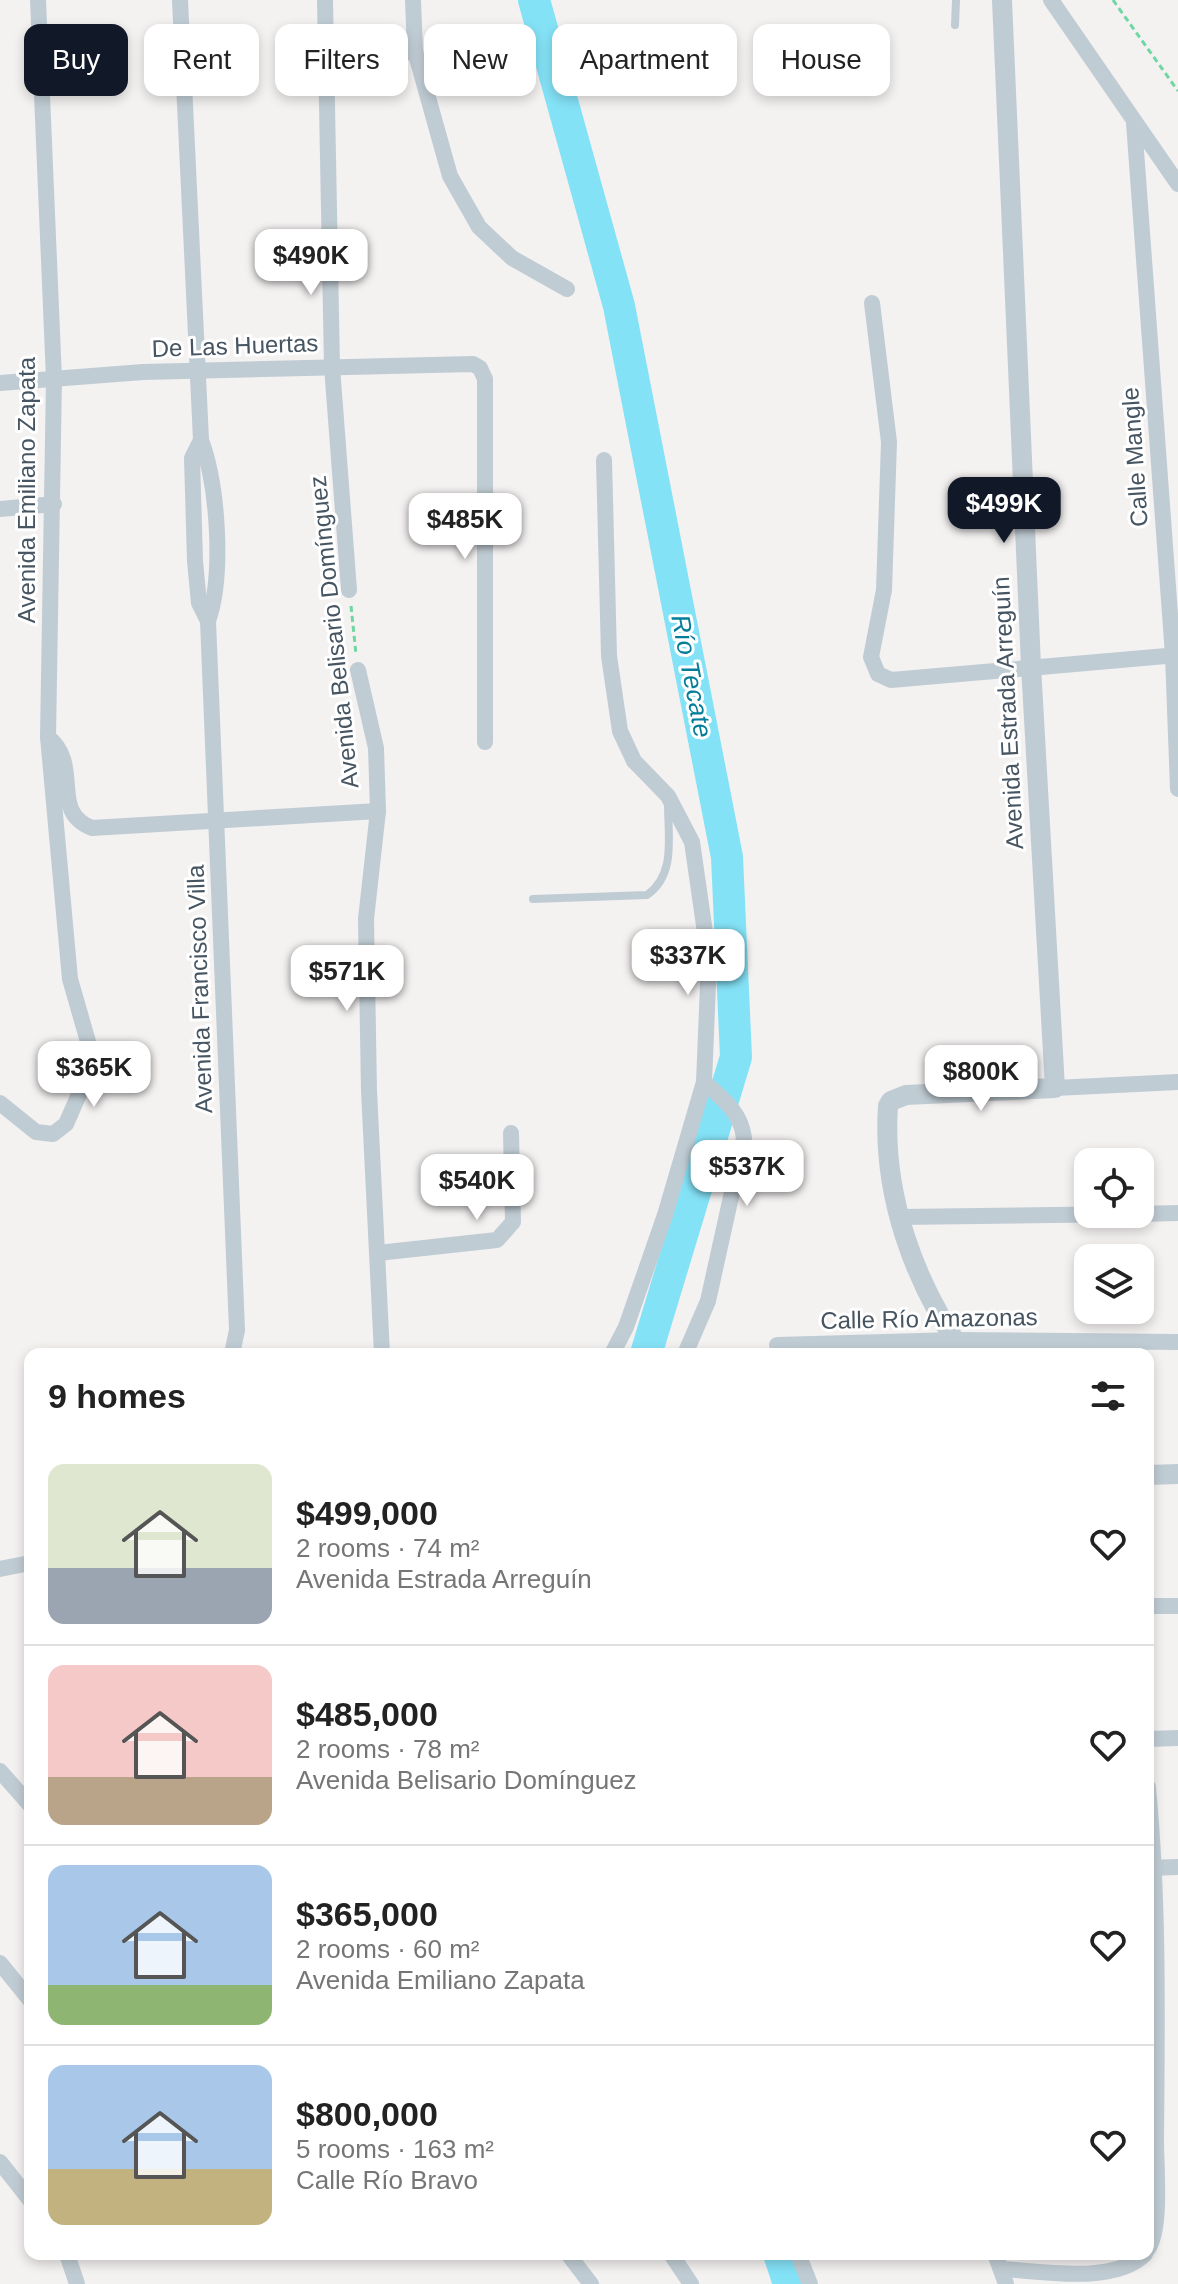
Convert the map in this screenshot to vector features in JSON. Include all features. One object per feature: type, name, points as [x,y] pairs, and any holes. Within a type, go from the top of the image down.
[{"type":"street","name":"Avenida Emiliano Zapata","points":[[0,1103],[36,1132],[53,1134],[66,1124],[90,1069],[89,1045],[70,979],[48,737],[54,379],[38,0]]},
{"type":"street","name":"Avenida Francisco Villa","points":[[180,0],[201,440],[192,458],[195,561],[199,603],[208,621],[237,1330],[233,1348]]},
{"type":"street","name":"Avenida Belisario Domínguez","points":[[325,0],[326,24]]},
{"type":"street","points":[[413,0],[415,51],[450,176],[479,227],[512,258],[567,289]]},
{"type":"street","name":"Avenida Estrada Arreguín","points":[[1002,0],[1031,666],[1055,1088]]},
{"type":"street","points":[[1051,0],[1178,184]]},
{"type":"street","points":[[408,52],[415,51]]},
{"type":"street","name":"Avenida Belisario Domínguez","points":[[327,96],[332,367],[349,590]]},
{"type":"street","name":"Calle Mangle","points":[[1134,123],[1176,655],[1178,789]]},
{"type":"street","points":[[872,303],[889,442],[884,590],[871,657],[878,674],[891,680],[1176,655]]},
{"type":"street","name":"De Las Huertas","points":[[0,383],[199,371],[473,364],[480,368],[485,379],[485,742]]},
{"type":"street","points":[[604,460],[609,656],[620,731],[634,761],[668,796],[692,842],[709,960],[704,1082],[665,1215],[626,1327],[615,1348]]},
{"type":"street","points":[[0,509],[54,504]]},
{"type":"street","name":"Avenida Belisario Domínguez","points":[[358,670],[376,748],[378,811],[366,919],[369,1091],[382,1348]]},
{"type":"street","points":[[48,737],[65,756],[70,812],[77,822],[92,828],[378,811]]},
{"type":"street","points":[[688,1348],[708,1301],[744,1138],[743,1124],[735,1111],[704,1082]]},
{"type":"street","points":[[959,1347],[909,1253],[899,1217],[892,1182],[888,1106],[891,1101],[906,1095],[1178,1082]]},
{"type":"street","points":[[378,1253],[497,1240],[508,1231],[513,1222],[511,1133]]},
{"type":"street","points":[[1154,1214],[1178,1213]]},
{"type":"street","points":[[899,1217],[1074,1215]]},
{"type":"street","name":"Calle Río Amazonas","points":[[777,1345],[959,1347],[1178,1342]]},
{"type":"street","points":[[1154,1475],[1178,1474]]},
{"type":"street","points":[[0,1569],[24,1564]]},
{"type":"street","points":[[1154,1606],[1178,1606]]},
{"type":"street","points":[[1154,1739],[1178,1738]]},
{"type":"street","points":[[0,1771],[24,1798]]},
{"type":"street","points":[[1154,1868],[1178,1867]]},
{"type":"street","points":[[0,1963],[24,1993]]},
{"type":"street","points":[[0,2162],[24,2192]]},
{"type":"street","points":[[1154,2188],[1154,2226]]},
{"type":"street","points":[[69,2260],[77,2284]]},
{"type":"street","points":[[573,2260],[591,2284]]},
{"type":"street","points":[[675,2260],[691,2284]]},
{"type":"street","points":[[800,2260],[810,2284]]},
{"type":"street","points":[[1002,2269],[1077,2275],[1121,2273],[1135,2267],[1140,2260]]},
{"type":"lane","points":[[955,25],[956,0]]},
{"type":"lane","points":[[533,899],[647,895],[660,886],[667,874],[668,796]]},
{"type":"path","points":[[1113,0],[1178,91]]},
{"type":"path","name":"Avenida Belisario Domínguez","points":[[349,590],[358,670]]},
{"type":"waterway","name":"Río Tecate","points":[[534,0],[619,306],[727,857],[736,1057],[648,1348]]},
{"type":"waterway","name":"Río Tecate","points":[[781,2260],[789,2284]]}]
